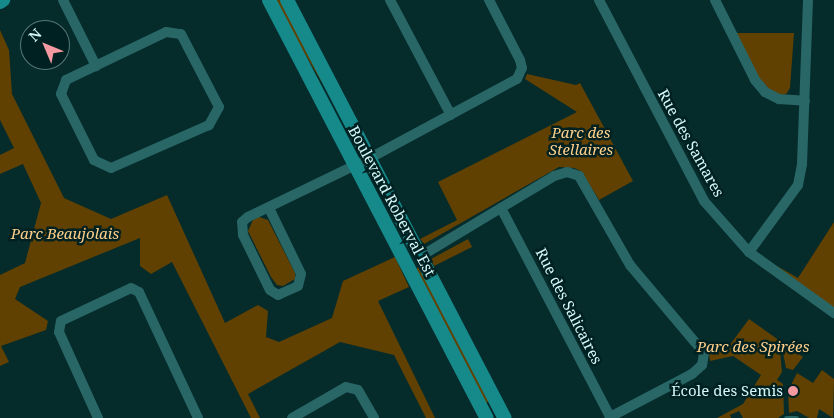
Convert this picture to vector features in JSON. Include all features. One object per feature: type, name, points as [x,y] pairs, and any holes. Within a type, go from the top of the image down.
[{"type":"street","points":[[63,0],[96,66]]},
{"type":"street","name":"Boulevard Roberval Est","points":[[269,0],[486,418]]},
{"type":"street","name":"Boulevard Roberval Est","points":[[287,0],[502,413]]},
{"type":"street","points":[[390,0],[451,115]]},
{"type":"street","points":[[269,208],[301,274],[298,286],[278,295],[270,290],[241,228],[248,217],[355,166],[510,84],[520,73],[520,60],[490,0]]},
{"type":"street","name":"Rue des Samares","points":[[599,0],[704,201],[749,252],[834,313]]},
{"type":"street","points":[[715,0],[755,80],[765,92],[779,99],[805,101]]},
{"type":"street","points":[[749,252],[798,185],[805,101],[808,0]]},
{"type":"street","points":[[166,32],[181,34],[219,107],[209,125],[111,168],[94,160],[62,94],[66,80],[96,66],[166,32]]},
{"type":"street","points":[[421,256],[560,173],[579,176],[634,271],[702,349],[704,361],[692,374],[611,417]]},
{"type":"street","name":"Rue des Salicaires","points":[[501,208],[611,417]]},
{"type":"street","points":[[98,418],[59,332],[61,321],[131,288],[139,292],[198,418]]},
{"type":"street","points":[[292,418],[346,387],[358,390],[374,418]]},
{"type":"street","points":[[486,418],[502,413]]},
{"type":"lane","points":[[786,418],[796,418]]},
{"type":"green space","points":[[276,0],[280,0],[332,99],[300,46]]},
{"type":"green space","name":"Parc Beaujolais","points":[[0,30],[9,50],[12,94],[64,198],[111,219],[167,195],[225,323],[258,305],[268,311],[266,337],[279,342],[332,318],[343,281],[395,257],[409,287],[378,301],[435,418],[426,418],[394,355],[340,342],[248,394],[260,418],[251,418],[172,262],[151,274],[140,266],[140,238],[20,287],[15,299],[48,321],[46,330],[1,346],[9,362],[0,366],[0,275],[25,263],[41,203],[23,164],[0,174],[0,155],[14,148],[0,120]]},
{"type":"green space","points":[[735,33],[794,33],[790,88],[787,93],[782,96],[765,90]]},
{"type":"green space","name":"Parc des Stellaires","points":[[527,74],[576,85],[580,83],[633,181],[599,200],[581,171],[574,168],[559,167],[424,244],[420,239],[457,220],[438,182],[577,112],[525,79]]},
{"type":"green space","points":[[259,217],[268,220],[295,273],[295,279],[283,286],[277,285],[271,277],[248,231],[253,220]]},
{"type":"green space","points":[[834,222],[834,313],[768,261],[798,278]]},
{"type":"green space","points":[[468,239],[472,247],[434,266],[431,259]]},
{"type":"green space","points":[[419,267],[489,401],[486,403],[416,269]]},
{"type":"green space","name":"Parc des Spirées","points":[[749,319],[803,357],[793,370],[786,368],[782,348],[780,351],[782,372],[777,380],[783,384],[784,414],[778,418],[743,418],[739,411],[730,415],[731,418],[717,418],[743,404],[761,375],[733,356],[710,361],[709,354],[729,346]]},
{"type":"green space","points":[[822,370],[834,379],[833,418],[819,409],[817,418],[809,418],[797,411],[789,413],[788,391],[797,373],[813,383]]},
{"type":"place","name":"École des Semis","points":[[793,391]]}]
